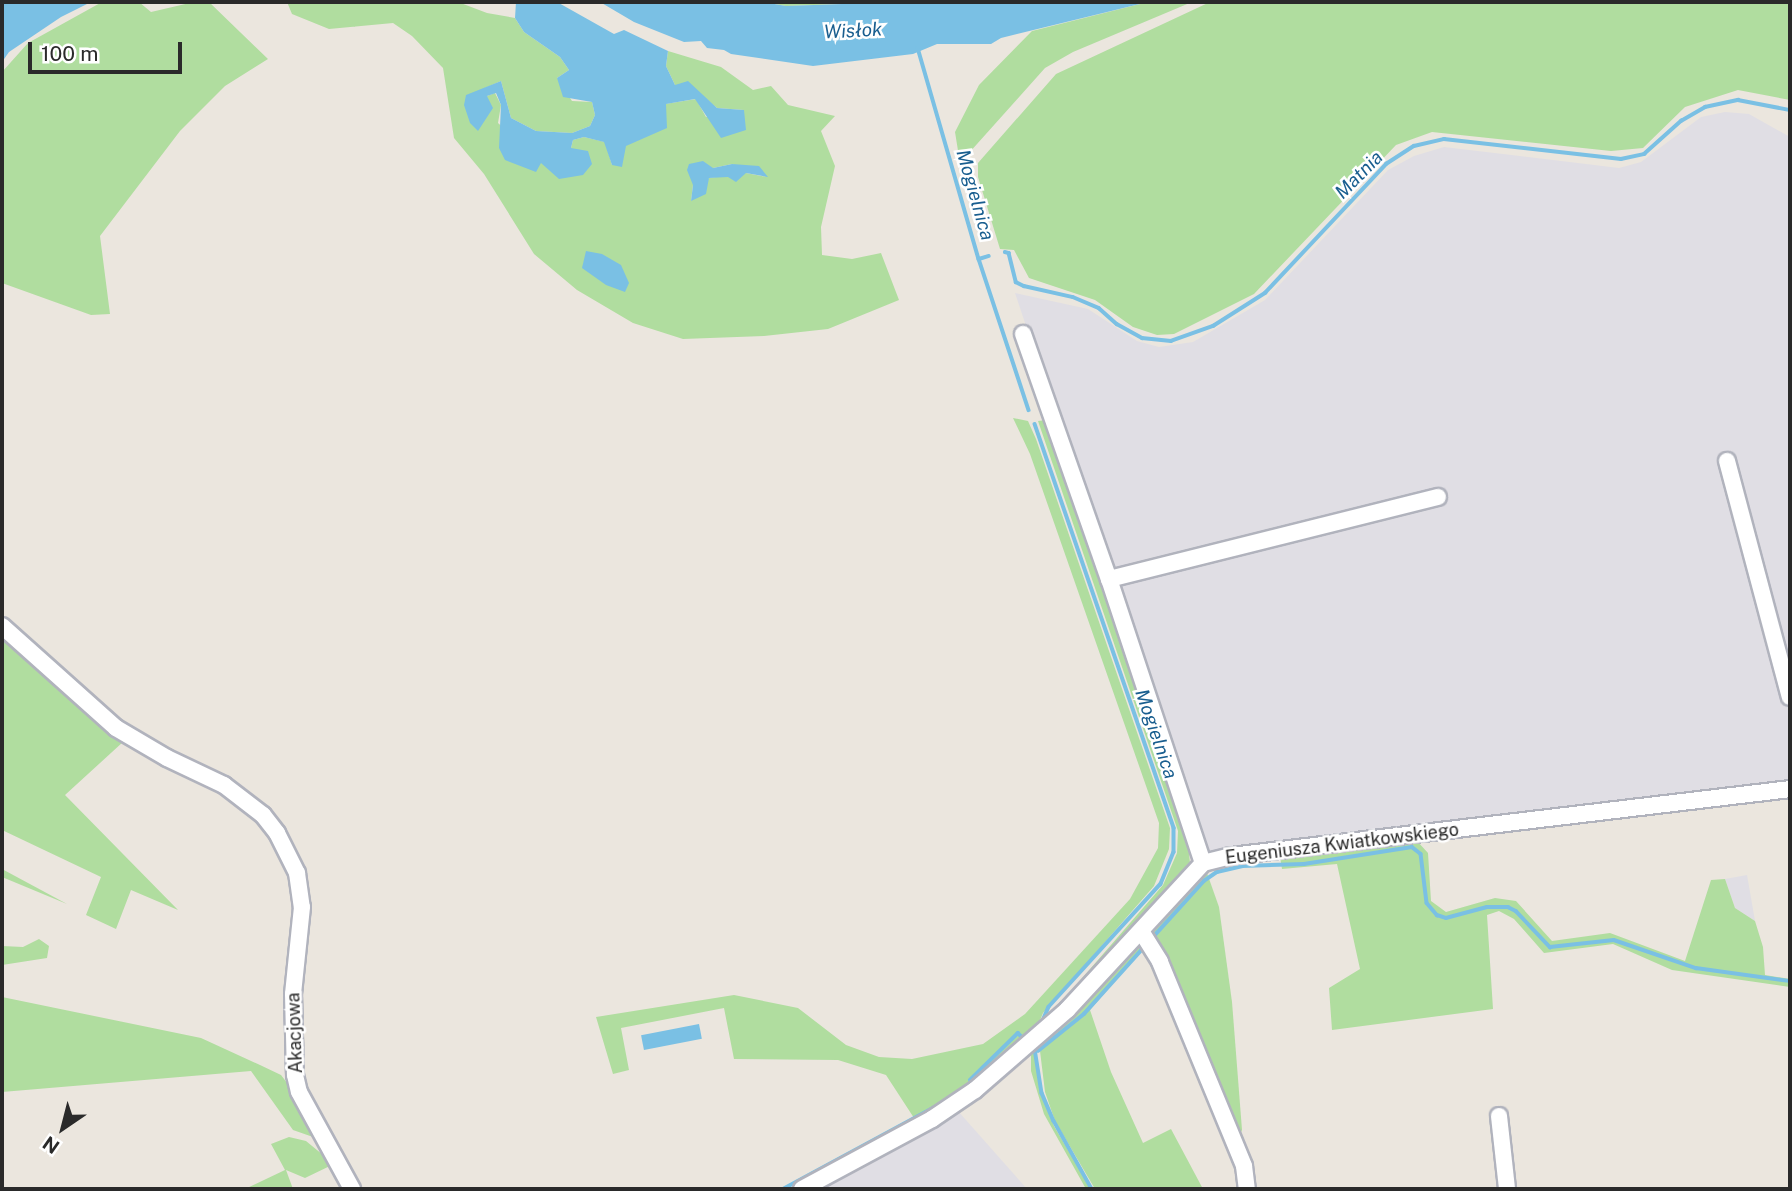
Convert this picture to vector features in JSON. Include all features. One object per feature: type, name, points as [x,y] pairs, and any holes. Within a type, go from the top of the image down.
[{"type":"street","points":[[1023,334],[1109,579],[1203,863]]},
{"type":"street","points":[[1727,461],[1790,696]]},
{"type":"street","points":[[1109,579],[1438,497]]},
{"type":"street","name":"Akacjowa","points":[[2,626],[116,728],[166,758],[224,785],[263,815],[290,853],[298,873],[302,907],[293,994],[295,1075],[299,1092],[352,1189]]},
{"type":"street","name":"Eugeniusza Kwiatkowskiego","points":[[802,1189],[932,1119],[975,1090],[1067,1010],[1203,863],[1231,856],[1790,789]]},
{"type":"street","points":[[1141,931],[1160,962],[1244,1166],[1247,1189]]},
{"type":"street","points":[[1499,1115],[1507,1189]]},
{"type":"shaded area","points":[[1725,112],[1749,114],[1790,137],[1790,780],[1213,855],[1209,853],[1203,848],[1187,807],[1015,293],[1088,309],[1137,341],[1159,347],[1193,342],[1265,300],[1388,170],[1414,156],[1444,147],[1619,168],[1641,162],[1701,117]]},
{"type":"shaded area","points":[[1747,875],[1755,921],[1735,908],[1725,879]]},
{"type":"shaded area","points":[[958,1111],[1027,1189],[818,1189]]},
{"type":"green space","points":[[102,2],[139,2],[151,12],[194,2],[209,2],[268,59],[225,86],[180,131],[100,236],[110,314],[91,315],[2,283],[2,72],[28,43]]},
{"type":"green space","points":[[287,2],[458,2],[487,13],[515,18],[524,32],[560,57],[569,70],[557,78],[572,101],[592,102],[595,115],[590,126],[572,133],[536,131],[511,118],[501,81],[485,88],[487,96],[495,93],[501,105],[498,123],[541,162],[571,148],[573,140],[584,137],[605,142],[612,165],[625,146],[665,104],[696,99],[706,117],[744,110],[717,108],[704,97],[675,85],[666,66],[668,51],[721,67],[753,90],[771,86],[788,105],[835,116],[821,131],[835,166],[821,227],[822,255],[852,259],[881,253],[899,300],[828,329],[764,336],[683,339],[633,323],[577,290],[534,254],[484,174],[454,138],[443,68],[412,36],[393,23],[329,29],[292,14]],"holes":[[[732,164],[767,177],[746,173],[709,178],[691,201],[693,185],[713,168]]]},
{"type":"green space","points":[[763,2],[897,2],[786,6]]},
{"type":"green space","points":[[1148,2],[1192,2],[1073,52],[1045,68],[960,163],[955,132],[979,85],[1032,31]]},
{"type":"green space","points":[[1210,2],[1790,2],[1790,100],[1738,90],[1685,107],[1643,148],[1611,151],[1432,132],[1396,145],[1254,294],[1174,334],[1157,335],[1133,327],[1095,300],[1029,278],[1014,250],[1000,249],[978,177],[978,163],[1056,74]]},
{"type":"green space","points":[[1013,418],[1028,421],[1036,439],[1170,828],[1169,849],[1154,886],[1043,1013],[1036,1030],[969,1086],[914,1118],[886,1075],[838,1060],[734,1059],[724,1008],[621,1028],[629,1070],[613,1074],[596,1017],[734,995],[798,1008],[846,1045],[879,1057],[912,1059],[983,1044],[1025,1014],[1130,899],[1158,848],[1159,823],[1030,454]]},
{"type":"green space","points":[[1046,420],[1050,424],[1188,844],[1190,863],[1188,870],[1059,1012],[1051,1014],[1163,885],[1177,853],[1178,831],[1038,421]]},
{"type":"green space","points":[[2,637],[123,742],[65,795],[178,910],[131,890],[116,929],[86,915],[101,877],[2,830]]},
{"type":"green space","points":[[1417,841],[1428,853],[1431,901],[1446,912],[1495,898],[1516,901],[1552,941],[1610,933],[1685,961],[1711,880],[1725,879],[1735,908],[1755,921],[1763,947],[1765,975],[1790,979],[1790,987],[1672,970],[1613,944],[1544,953],[1514,919],[1499,911],[1487,915],[1493,1009],[1332,1030],[1329,988],[1360,969],[1337,864],[1282,869],[1280,857]]},
{"type":"green space","points":[[2,869],[67,904],[2,877]]},
{"type":"green space","points":[[1207,873],[1219,907],[1232,1002],[1242,1130],[1237,1141],[1150,932]]},
{"type":"green space","points":[[39,939],[49,946],[47,958],[2,965],[2,946],[23,947]]},
{"type":"green space","points":[[1144,939],[1147,944],[1090,1010],[1111,1072],[1143,1143],[1171,1129],[1203,1189],[1095,1189],[1055,1121],[1045,1092],[1040,1051],[1036,1051],[1041,1093],[1054,1126],[1091,1189],[1086,1189],[1044,1114],[1031,1071],[1031,1054],[1081,1008]]},
{"type":"green space","points":[[2,997],[201,1038],[260,1065],[281,1075],[297,1096],[321,1145],[313,1137],[293,1130],[251,1071],[2,1092]]},
{"type":"green space","points":[[289,1137],[306,1141],[334,1164],[305,1178],[286,1170],[293,1189],[245,1189],[285,1170],[271,1144]]},
{"type":"water","points":[[2,2],[91,2],[61,17],[9,52],[2,62]]},
{"type":"water","points":[[516,2],[557,2],[614,34],[624,30],[668,51],[666,66],[675,85],[688,81],[717,108],[744,110],[746,130],[721,138],[695,99],[666,104],[667,128],[626,146],[622,167],[612,165],[604,142],[584,137],[573,140],[571,148],[588,151],[592,164],[583,175],[559,179],[541,163],[536,172],[505,160],[499,148],[501,105],[496,93],[487,96],[493,108],[478,131],[470,123],[464,105],[466,95],[501,81],[511,118],[536,131],[572,133],[590,126],[595,115],[592,102],[563,97],[557,78],[569,70],[560,57],[524,32],[515,18]]},
{"type":"water","name":"Wisłok","points":[[600,2],[763,2],[786,6],[897,2],[1148,2],[1001,38],[991,44],[937,44],[913,54],[813,66],[731,54],[724,50],[707,48],[701,41],[684,42],[634,22]]},
{"type":"water","points":[[703,161],[713,168],[732,164],[759,166],[768,177],[746,173],[736,182],[728,177],[709,178],[706,194],[691,201],[693,185],[687,170],[689,164]]},
{"type":"water","points":[[586,251],[602,254],[621,265],[629,283],[625,292],[606,285],[582,268]]},
{"type":"water","points":[[699,1024],[702,1039],[644,1050],[641,1035]]},
{"type":"waterway","name":"Mogielnica","points":[[918,48],[979,259],[1029,410]]},
{"type":"waterway","name":"Matnia","points":[[1005,252],[1009,253],[1016,282],[1073,297],[1099,308],[1117,324],[1142,338],[1171,341],[1213,326],[1265,293],[1386,164],[1414,146],[1444,139],[1621,159],[1644,154],[1681,121],[1705,107],[1738,100],[1790,110]]},
{"type":"waterway","name":"Matnia","points":[[979,259],[989,256]]},
{"type":"waterway","name":"Mogielnica","points":[[1035,424],[1174,828],[1174,852],[1161,884],[1049,1007],[1044,1019]]},
{"type":"waterway","points":[[1155,935],[1204,881],[1217,872],[1242,866],[1304,864],[1412,847],[1421,854],[1427,903],[1437,915],[1446,918],[1487,907],[1508,907],[1516,911],[1550,947],[1614,940],[1696,968],[1790,981]]},
{"type":"waterway","points":[[1038,1051],[1084,1014],[1146,945]]},
{"type":"waterway","name":"Mogielnica","points":[[970,1080],[1018,1033],[1023,1038]]},
{"type":"waterway","name":"Mogielnica","points":[[1035,1049],[1042,1093],[1054,1121],[1092,1189]]},
{"type":"waterway","name":"Mogielnica","points":[[783,1189],[942,1103]]}]
